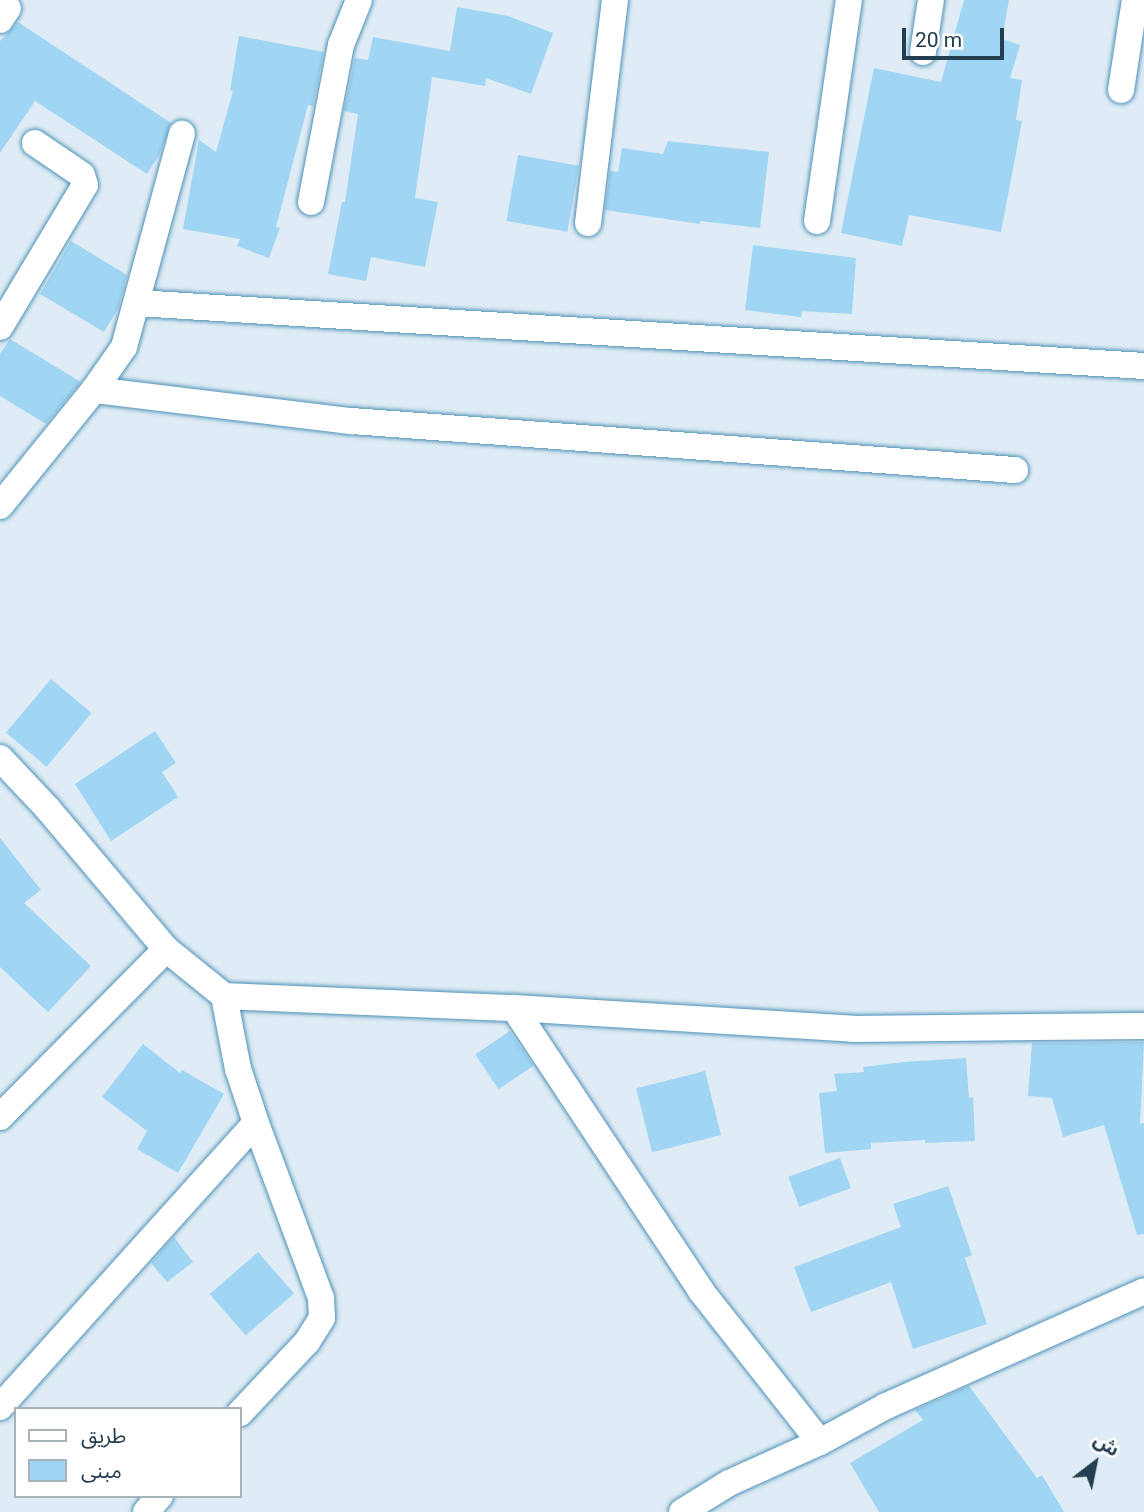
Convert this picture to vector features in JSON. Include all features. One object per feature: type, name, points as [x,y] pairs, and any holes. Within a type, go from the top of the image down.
[{"type":"street","points":[[311,202],[341,45],[359,0]]},
{"type":"street","points":[[588,223],[615,0]]},
{"type":"street","points":[[817,221],[849,0]]},
{"type":"street","points":[[923,52],[931,0]]},
{"type":"street","points":[[1121,90],[1135,0]]},
{"type":"street","points":[[0,506],[94,390],[124,347],[182,134]]},
{"type":"street","points":[[0,327],[85,185],[82,176],[34,143]]},
{"type":"street","points":[[137,303],[1144,366]]},
{"type":"street","points":[[94,390],[352,421],[1015,470]]},
{"type":"street","points":[[0,758],[48,809],[166,950],[224,996],[514,1008],[853,1029],[1144,1026]]},
{"type":"street","points":[[0,1117],[166,950]]},
{"type":"street","points":[[224,996],[238,1069],[321,1298],[322,1318],[307,1342],[242,1411]]},
{"type":"street","points":[[514,1008],[701,1290],[820,1442]]},
{"type":"street","points":[[0,1406],[257,1123]]},
{"type":"street","points":[[682,1512],[729,1483],[820,1442],[886,1406],[1144,1290]]},
{"type":"street","points":[[146,1512],[158,1498]]},
{"type":"building","points":[[964,0],[1009,0],[1002,39],[1020,45],[1010,78],[1022,80],[1016,120],[1022,121],[1001,232],[909,215],[902,246],[841,233],[874,68],[941,82]]},
{"type":"building","points":[[457,7],[508,16],[553,33],[531,94],[486,78],[485,86],[432,77],[415,198],[438,202],[425,267],[371,257],[366,281],[328,274],[342,202],[345,202],[358,114],[344,111],[355,58],[368,60],[373,37],[450,51]]},
{"type":"building","points":[[18,22],[171,123],[160,154],[147,174],[35,101],[0,153],[0,41]]},
{"type":"building","points":[[239,36],[324,52],[313,106],[308,105],[276,227],[280,228],[269,258],[237,246],[240,239],[183,229],[199,140],[216,152],[233,91],[230,90]]},
{"type":"building","points":[[668,141],[769,152],[760,228],[700,221],[700,224],[605,210],[610,171],[618,172],[622,148],[663,154]]},
{"type":"building","points":[[518,155],[579,166],[567,232],[506,221]]},
{"type":"building","points":[[71,241],[127,275],[118,309],[104,332],[40,294]]},
{"type":"building","points":[[753,245],[856,258],[852,314],[802,311],[801,317],[745,310]]},
{"type":"building","points":[[10,339],[81,382],[46,424],[0,396],[0,354]]},
{"type":"building","points":[[51,679],[92,713],[47,767],[6,733]]},
{"type":"building","points":[[155,731],[176,763],[162,772],[178,797],[111,841],[75,784]]},
{"type":"building","points":[[0,838],[41,890],[24,903],[91,966],[48,1012],[0,967]]},
{"type":"building","points":[[510,1031],[533,1066],[499,1089],[475,1054]]},
{"type":"building","points":[[1144,1042],[1140,1124],[1144,1123],[1144,1234],[1137,1235],[1104,1125],[1063,1137],[1052,1098],[1028,1096],[1032,1043]]},
{"type":"building","points":[[143,1044],[180,1073],[182,1070],[224,1094],[178,1173],[137,1149],[147,1131],[102,1097]]},
{"type":"building","points":[[966,1058],[969,1098],[973,1097],[975,1141],[871,1143],[871,1149],[825,1153],[819,1093],[837,1091],[834,1074],[864,1072],[863,1067],[904,1062]]},
{"type":"building","points":[[705,1071],[721,1135],[652,1152],[636,1088]]},
{"type":"building","points":[[840,1158],[851,1188],[799,1207],[788,1177]]},
{"type":"building","points":[[948,1186],[972,1255],[965,1258],[987,1324],[913,1349],[891,1282],[811,1312],[794,1267],[901,1227],[893,1204]]},
{"type":"building","points":[[174,1237],[193,1262],[167,1282],[151,1263]]},
{"type":"building","points":[[258,1252],[294,1294],[246,1335],[210,1294]]},
{"type":"building","points":[[969,1386],[1037,1478],[1042,1475],[1064,1512],[879,1512],[850,1463],[923,1420],[915,1410]]}]
